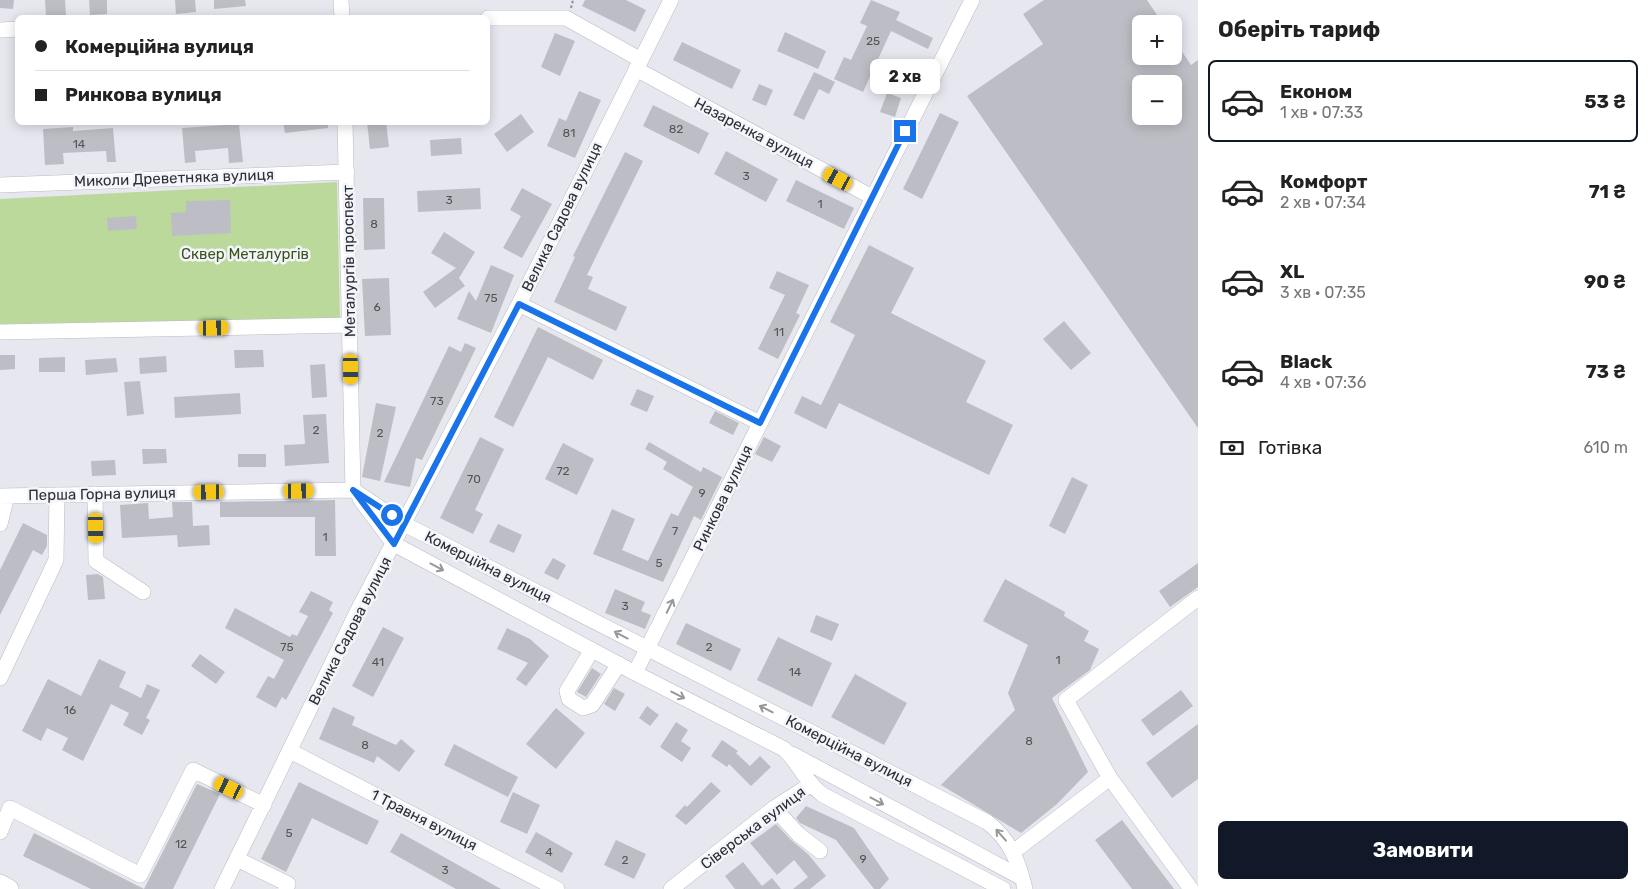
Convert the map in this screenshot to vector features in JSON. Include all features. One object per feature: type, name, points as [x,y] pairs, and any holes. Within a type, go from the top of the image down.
[{"type":"main road","points":[[0,884],[9,889]]},
{"type":"street","points":[[341,0],[342,15]]},
{"type":"street","name":"Велика Садова вулиця","points":[[222,889],[358,610],[519,304],[671,0]]},
{"type":"street","name":"Ринкова вулиця","points":[[635,673],[972,0]]},
{"type":"street","name":"Назаренка вулиця","points":[[490,18],[566,18],[638,65],[872,197]]},
{"type":"street","points":[[0,30],[15,29]]},
{"type":"street","name":"Металургів проспект","points":[[345,125],[353,490]]},
{"type":"street","name":"Миколи Древетняка вулиця","points":[[0,185],[347,172]]},
{"type":"street","points":[[519,304],[760,423]]},
{"type":"street","points":[[0,332],[350,326]]},
{"type":"street","name":"Комерційна вулиця","points":[[353,490],[404,524],[974,814],[997,829],[1013,852],[1023,884]]},
{"type":"street","name":"Комерційна вулиця","points":[[353,490],[394,544],[635,673],[784,749],[795,760],[810,785],[829,799],[1002,889]]},
{"type":"street","name":"Перша Горна вулиця","points":[[4,496],[353,490]]},
{"type":"street","points":[[95,494],[96,561],[143,592]]},
{"type":"street","points":[[0,678],[56,560],[57,495]]},
{"type":"street","points":[[0,524],[4,496]]},
{"type":"street","points":[[1191,889],[1110,778],[1066,700],[1198,598]]},
{"type":"street","points":[[575,640],[587,616]]},
{"type":"street","points":[[592,650],[567,691],[568,699],[583,708],[592,705],[619,664]]},
{"type":"street","points":[[784,749],[1023,884]]},
{"type":"street","name":"1 Травня вулиця","points":[[290,751],[557,889]]},
{"type":"street","points":[[0,832],[5,806],[140,875],[193,770],[264,805]]},
{"type":"street","points":[[1013,852],[1110,778]]},
{"type":"street","name":"Сіверська вулиця","points":[[672,889],[774,808],[810,785]]},
{"type":"street","points":[[774,808],[798,834],[820,851]]},
{"type":"street","points":[[237,859],[288,884],[286,889]]},
{"type":"green space","name":"Сквер Металургів","points":[[337,182],[340,320],[0,325],[0,199]]},
{"type":"building","points":[[0,0],[14,0],[13,9],[0,8]]},
{"type":"building","points":[[45,0],[65,0],[66,15],[46,15]]},
{"type":"building","points":[[89,0],[107,0],[107,14],[90,15]]},
{"type":"building","points":[[175,0],[195,0],[196,12],[176,14]]},
{"type":"building","points":[[214,0],[245,0],[246,6],[214,9]]},
{"type":"building","points":[[585,0],[626,0],[646,10],[635,32],[582,6]]},
{"type":"building","points":[[871,0],[900,12],[896,20],[933,38],[928,49],[891,31],[863,92],[834,79],[844,57],[851,60],[867,26],[860,23]]},
{"type":"building","points":[[1044,0],[1147,0],[1157,15],[1132,15],[1132,65],[1182,65],[1182,52],[1191,65],[1198,60],[1198,428],[967,96],[1043,44],[1023,14]]},
{"type":"building","points":[[785,32],[826,51],[818,69],[777,51]]},
{"type":"building","points":[[555,33],[575,41],[560,76],[541,67]]},
{"type":"building","points":[[682,42],[741,70],[732,89],[673,60]]},
{"type":"building","points":[[814,72],[835,82],[829,94],[819,89],[804,120],[793,115]]},
{"type":"building","points":[[759,84],[773,90],[766,106],[752,100]]},
{"type":"building","points":[[579,91],[601,100],[575,158],[547,146],[559,118],[566,121]]},
{"type":"building","points":[[887,93],[901,98],[895,117],[880,112]]},
{"type":"building","points":[[653,105],[709,133],[699,154],[643,126]]},
{"type":"building","points":[[940,113],[959,122],[922,199],[903,189]]},
{"type":"building","points":[[521,114],[534,132],[507,152],[494,134]]},
{"type":"building","points":[[239,125],[243,162],[229,163],[228,148],[195,151],[196,162],[185,163],[182,128]]},
{"type":"building","points":[[284,125],[328,125],[328,128],[285,133]]},
{"type":"building","points":[[367,125],[386,125],[389,147],[370,149]]},
{"type":"building","points":[[73,127],[73,131],[113,128],[116,162],[107,162],[106,151],[63,153],[64,164],[45,165],[43,129]]},
{"type":"building","points":[[461,138],[462,154],[431,156],[430,140]]},
{"type":"building","points":[[726,151],[778,179],[766,202],[714,174]]},
{"type":"building","points":[[625,152],[643,161],[587,275],[593,277],[588,289],[627,307],[616,331],[554,302],[575,257],[573,256]]},
{"type":"building","points":[[796,180],[854,208],[844,229],[786,201]]},
{"type":"building","points":[[480,188],[481,209],[418,212],[417,191]]},
{"type":"building","points":[[522,188],[552,204],[522,258],[503,248],[521,216],[510,210]]},
{"type":"building","points":[[363,198],[384,198],[385,249],[364,250]]},
{"type":"building","points":[[230,200],[231,233],[172,236],[171,213],[186,212],[186,201]]},
{"type":"building","points":[[136,216],[137,229],[108,231],[107,218]]},
{"type":"building","points":[[444,232],[475,252],[459,278],[465,286],[435,308],[423,292],[456,268],[431,253]]},
{"type":"building","points":[[869,245],[914,268],[891,313],[986,361],[966,402],[1013,425],[989,475],[839,403],[826,429],[794,413],[802,396],[821,405],[855,335],[830,322]]},
{"type":"building","points":[[491,265],[514,275],[491,333],[457,319],[469,291],[476,301]]},
{"type":"building","points":[[777,271],[809,285],[796,313],[800,315],[778,359],[758,349],[785,295],[769,288]]},
{"type":"building","points":[[389,278],[391,335],[365,336],[362,279]]},
{"type":"building","points":[[1064,321],[1091,353],[1071,370],[1043,339]]},
{"type":"building","points":[[538,327],[603,360],[593,380],[548,357],[513,427],[494,417]]},
{"type":"building","points":[[465,343],[476,348],[422,460],[416,458],[410,487],[384,482],[449,346],[461,352]]},
{"type":"building","points":[[234,350],[263,350],[264,367],[235,368]]},
{"type":"building","points":[[0,355],[15,355],[15,369],[0,370]]},
{"type":"building","points":[[166,356],[167,372],[140,374],[139,358]]},
{"type":"building","points":[[65,357],[65,372],[39,372],[39,358]]},
{"type":"building","points":[[116,358],[118,372],[86,375],[85,360]]},
{"type":"building","points":[[325,364],[327,397],[312,398],[310,365]]},
{"type":"building","points":[[140,381],[144,414],[127,416],[124,382]]},
{"type":"building","points":[[637,389],[654,396],[647,412],[630,405]]},
{"type":"building","points":[[240,393],[241,414],[175,418],[174,397]]},
{"type":"building","points":[[376,403],[396,407],[380,481],[362,477]]},
{"type":"building","points":[[715,411],[739,423],[733,435],[709,423]]},
{"type":"building","points":[[326,414],[329,463],[285,466],[284,445],[305,444],[303,415]]},
{"type":"building","points":[[480,437],[504,449],[475,510],[483,514],[473,534],[440,518]]},
{"type":"building","points":[[764,437],[781,446],[772,462],[755,454]]},
{"type":"building","points":[[649,442],[701,472],[703,467],[722,477],[701,520],[694,516],[663,582],[593,554],[612,509],[635,519],[622,550],[648,561],[671,513],[678,516],[693,487],[663,469],[667,462],[645,449]]},
{"type":"building","points":[[563,443],[594,459],[577,495],[545,479]]},
{"type":"building","points":[[142,449],[166,449],[167,463],[143,464]]},
{"type":"building","points":[[238,454],[266,454],[266,467],[238,467]]},
{"type":"building","points":[[115,460],[116,475],[92,476],[91,461]]},
{"type":"building","points":[[1072,477],[1088,485],[1065,534],[1049,526]]},
{"type":"building","points":[[335,500],[336,556],[315,556],[315,517],[220,517],[220,502]]},
{"type":"building","points":[[172,502],[192,502],[193,526],[209,525],[210,545],[178,547],[177,535],[122,538],[120,505],[148,503],[149,519],[173,517]]},
{"type":"building","points":[[23,523],[47,535],[47,546],[42,555],[33,550],[0,615],[0,570]]},
{"type":"building","points":[[498,524],[522,535],[514,553],[489,542]]},
{"type":"building","points":[[553,558],[566,565],[558,580],[544,573]]},
{"type":"building","points":[[1198,563],[1198,587],[1170,607],[1159,591]]},
{"type":"building","points":[[98,574],[103,577],[105,599],[88,600],[86,575]]},
{"type":"building","points":[[1005,579],[1065,612],[1064,616],[1089,631],[1084,641],[1099,649],[1090,670],[1052,698],[1088,772],[1057,804],[1021,833],[941,785],[1015,710],[1008,693],[1028,645],[983,621]]},
{"type":"building","points":[[615,589],[645,602],[641,611],[651,615],[645,629],[605,613]]},
{"type":"building","points":[[311,591],[333,602],[329,610],[333,613],[286,700],[282,697],[276,708],[256,697],[268,676],[274,679],[284,660],[225,628],[235,608],[290,637],[292,634],[297,636],[308,616],[299,612]]},
{"type":"building","points":[[816,615],[839,624],[832,641],[810,632]]},
{"type":"building","points":[[686,623],[741,649],[731,671],[676,644]]},
{"type":"building","points":[[383,627],[404,638],[373,697],[352,686]]},
{"type":"building","points":[[507,628],[530,639],[549,656],[526,686],[516,679],[528,663],[497,649]]},
{"type":"building","points":[[778,637],[832,663],[812,707],[757,680]]},
{"type":"building","points":[[200,654],[225,672],[216,684],[191,666]]},
{"type":"building","points":[[99,659],[126,672],[119,687],[141,698],[147,684],[160,690],[146,718],[150,720],[142,735],[123,725],[129,713],[111,704],[83,761],[62,750],[68,738],[47,728],[41,741],[22,731],[48,679],[81,696]]},
{"type":"building","points":[[592,668],[601,674],[586,697],[577,692]]},
{"type":"building","points":[[855,674],[907,703],[884,745],[831,717]]},
{"type":"building","points":[[614,688],[625,694],[615,711],[604,704]]},
{"type":"building","points":[[1181,690],[1193,706],[1153,736],[1141,720]]},
{"type":"building","points":[[647,706],[659,715],[650,726],[639,718]]},
{"type":"building","points":[[333,707],[355,717],[352,725],[396,745],[401,739],[415,751],[399,772],[377,756],[374,763],[319,739]]},
{"type":"building","points":[[556,708],[585,733],[556,769],[526,744]]},
{"type":"building","points":[[676,722],[688,730],[681,741],[691,748],[682,762],[660,747]]},
{"type":"building","points":[[1198,724],[1198,779],[1172,798],[1146,763]]},
{"type":"building","points":[[722,740],[738,751],[736,753],[750,766],[760,756],[771,767],[751,786],[729,764],[727,767],[711,756]]},
{"type":"building","points":[[454,744],[518,777],[508,797],[444,765]]},
{"type":"building","points":[[299,782],[379,821],[367,845],[312,818],[286,872],[261,859]]},
{"type":"building","points":[[711,782],[721,791],[686,825],[675,816],[685,805],[687,807]]},
{"type":"building","points":[[197,784],[220,794],[173,889],[144,889]]},
{"type":"building","points":[[513,792],[540,805],[527,834],[500,822]]},
{"type":"building","points":[[806,806],[854,828],[889,879],[880,889],[874,889],[836,840],[800,823],[796,818]]},
{"type":"building","points":[[1122,820],[1174,889],[1132,889],[1095,840]]},
{"type":"building","points":[[776,824],[808,854],[826,876],[810,889],[793,889],[808,877],[794,860],[777,875],[750,843]]},
{"type":"building","points":[[536,832],[573,853],[562,873],[525,852]]},
{"type":"building","points":[[34,833],[144,889],[91,889],[23,856]]},
{"type":"building","points":[[401,833],[501,889],[456,889],[390,852]]},
{"type":"building","points":[[616,840],[646,854],[634,879],[604,865]]},
{"type":"building","points":[[743,862],[762,886],[772,878],[781,889],[735,889],[725,876]]},
{"type":"route","points":[[392,515],[353,490],[394,544],[519,304],[760,423],[905,131]]}]
